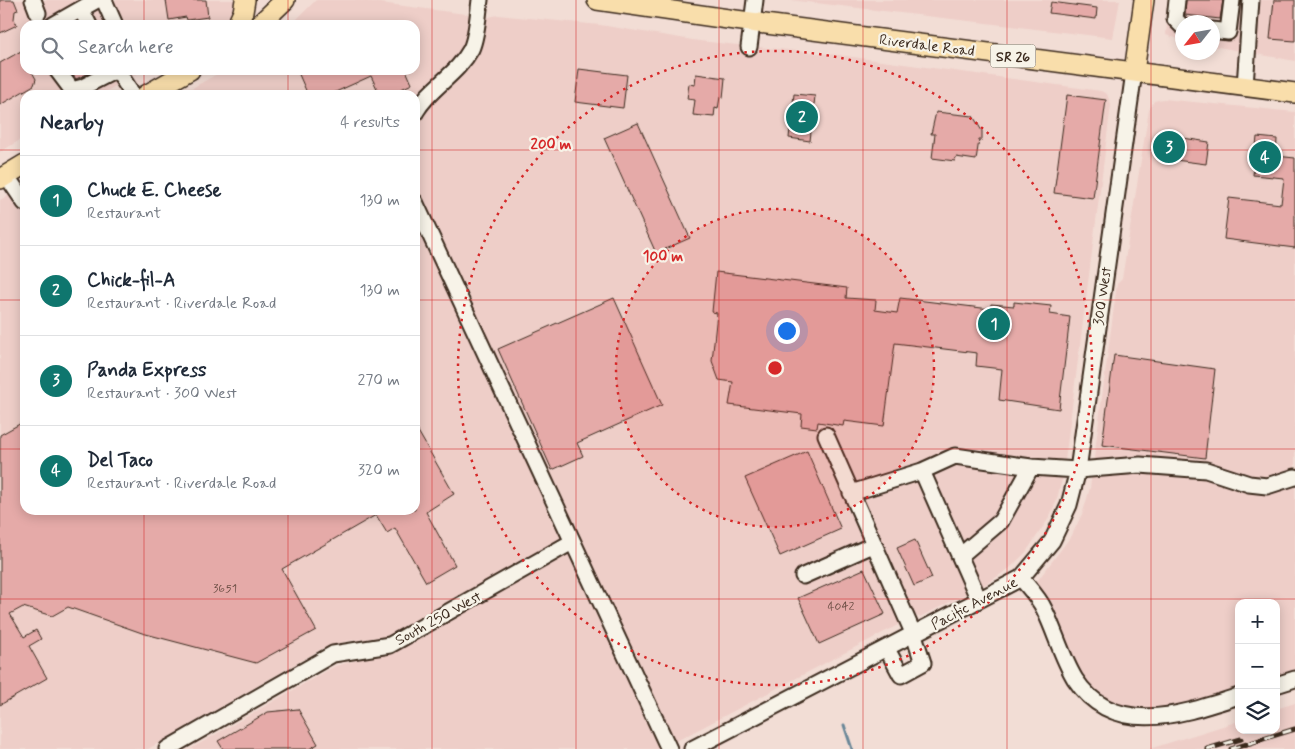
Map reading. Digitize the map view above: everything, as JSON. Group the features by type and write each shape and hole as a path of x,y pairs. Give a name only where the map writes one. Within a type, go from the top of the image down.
{"main road":[{"path":"239,20 245,0"},
{"path":"264,20 286,0"},
{"name":"SR 26","path":"597,0 744,21"},
{"name":"300 West","path":"1134,72 1144,0"},
{"name":"Riverdale Road","path":"744,21 1134,72"},
{"name":"SR 26","path":"1134,72 1295,93"},
{"path":"155,90 181,75"},
{"path":"3,177 20,167"}],"street":[{"path":"62,20 97,0"},
{"path":"104,0 112,20"},
{"path":"420,106 430,92 459,66 471,48 480,0"},
{"path":"749,47 744,21 755,0"},
{"path":"1175,15 1177,0"},
{"path":"1220,31 1228,32 1232,0"},
{"path":"1245,86 1251,0"},
{"path":"81,9 86,20"},
{"name":"300 West","path":"1021,578 1052,541 1070,505 1078,470 1134,72"},
{"path":"61,75 72,90 106,75"},
{"path":"120,75 131,90"},
{"path":"3,177 20,197"},
{"path":"420,213 669,749"},
{"path":"826,435 914,635 923,663 901,675 887,649"},
{"path":"851,493 922,471 955,456 1031,467 1078,470 1140,465 1206,470 1250,484 1267,486 1295,477"},
{"path":"960,556 1001,521 1031,467"},
{"path":"922,471 980,600"},
{"name":"South 250 West","path":"167,749 333,654 390,645 572,542"},
{"path":"803,576 873,545"},
{"name":"Pacific Avenue","path":"692,749 1021,578 1043,606 1075,679 1101,707 1144,719 1197,710 1235,697"},
{"path":"1280,684 1295,679"}],"shaded area":[{"path":"0,0 239,0 230,20 20,20 20,75 134,75 109,90 20,90 20,140 0,152"},
{"path":"316,0 357,0 489,17 498,15 600,25 699,41 838,55 1101,91 1107,94 1111,105 1063,476 1056,502 1049,518 1026,552 1010,568 986,584 920,617 915,616 661,749 190,749 335,666 391,651 568,551 562,538 391,636 347,641 323,648 148,749 0,749 0,200 20,188 20,515 420,515 420,90 189,90 215,75 420,75 420,20 296,20"},
{"path":"790,0 1120,0 1113,38"},
{"path":"1169,0 1295,0 1295,61 1220,47 1220,15 1175,15 1175,38 1166,35"},
{"path":"1163,99 1295,112 1295,673 1280,678 1280,599 1235,599 1235,691 1162,715 1132,716 1086,687 1035,584 1072,535 1083,512 1090,488 1117,284 1122,279 1149,110 1154,101"},
{"path":"1295,703 1295,749 1149,749 1235,722 1235,734 1280,734 1280,708"}],"building":[{"path":"0,0 14,0 18,10 15,11 14,19 17,25 0,33"},
{"path":"166,0 206,0 208,17 187,20 186,17 169,20"},
{"path":"1186,0 1223,0 1220,19 1220,15 1185,15"},
{"path":"1274,0 1295,0 1295,41 1270,39"},
{"path":"1051,2 1097,8 1096,19 1049,13"},
{"path":"20,52 20,75 34,75 36,79 34,85 26,90 20,90 20,93 0,105 0,63"},
{"path":"579,69 627,75 623,108 575,102"},
{"path":"696,74 725,78 723,98 720,97 718,109 715,108 714,117 693,115 695,100 687,99 689,84 695,85"},
{"path":"73,75 85,75 76,79"},
{"path":"299,75 408,75 412,84 399,90 378,90 371,76 340,90 306,90"},
{"path":"794,94 815,96 810,141 789,138"},
{"path":"1067,95 1106,100 1093,198 1054,193"},
{"path":"936,112 973,116 982,131 982,140 979,140 976,160 956,157 955,161 932,158 935,134 931,134"},
{"path":"638,123 690,238 656,253 604,138"},
{"path":"1163,135 1209,142 1206,164 1160,158"},
{"path":"1257,137 1277,139 1276,156 1295,158 1295,248 1224,239 1229,198 1281,204 1284,178 1253,175"},
{"path":"716,272 847,288 846,298 876,300 875,310 897,313 900,298 990,309 991,304 1014,306 1014,302 1051,306 1050,314 1070,317 1059,409 999,400 1002,369 976,366 977,353 895,343 884,426 844,421 843,426 818,422 817,428 801,426 802,414 729,405 733,382 719,380 712,361 717,313 712,312"},
{"path":"614,298 662,405 577,443 583,456 552,470 498,349"},
{"path":"1114,355 1215,369 1205,458 1102,445"},
{"path":"20,424 20,515 376,515 282,569 316,630 256,663 142,633 68,607 52,616 23,607 10,614 24,637 36,630 41,639 29,646 47,678 0,705 0,435"},
{"path":"420,435 454,494 426,512 455,565 426,582 395,528 387,533 376,515 420,515"},
{"path":"807,451 841,529 780,556 745,478"},
{"path":"915,540 932,578 914,586 897,548"},
{"path":"864,569 885,614 819,644 798,598"},
{"path":"298,709 318,744 309,749 223,749 218,741 268,712"}],"waterway":[{"path":"844,725 852,749"}],"railway":[{"path":"1231,749 1295,729"},
{"path":"1207,749 1241,739"}],"place":[{"name":"Chick-fil-A","path":"802,117"},
{"name":"Panda Express","path":"1169,147"},
{"name":"Del Taco","path":"1265,157"},
{"name":"Chuck E. Cheese","path":"994,324"}]}
